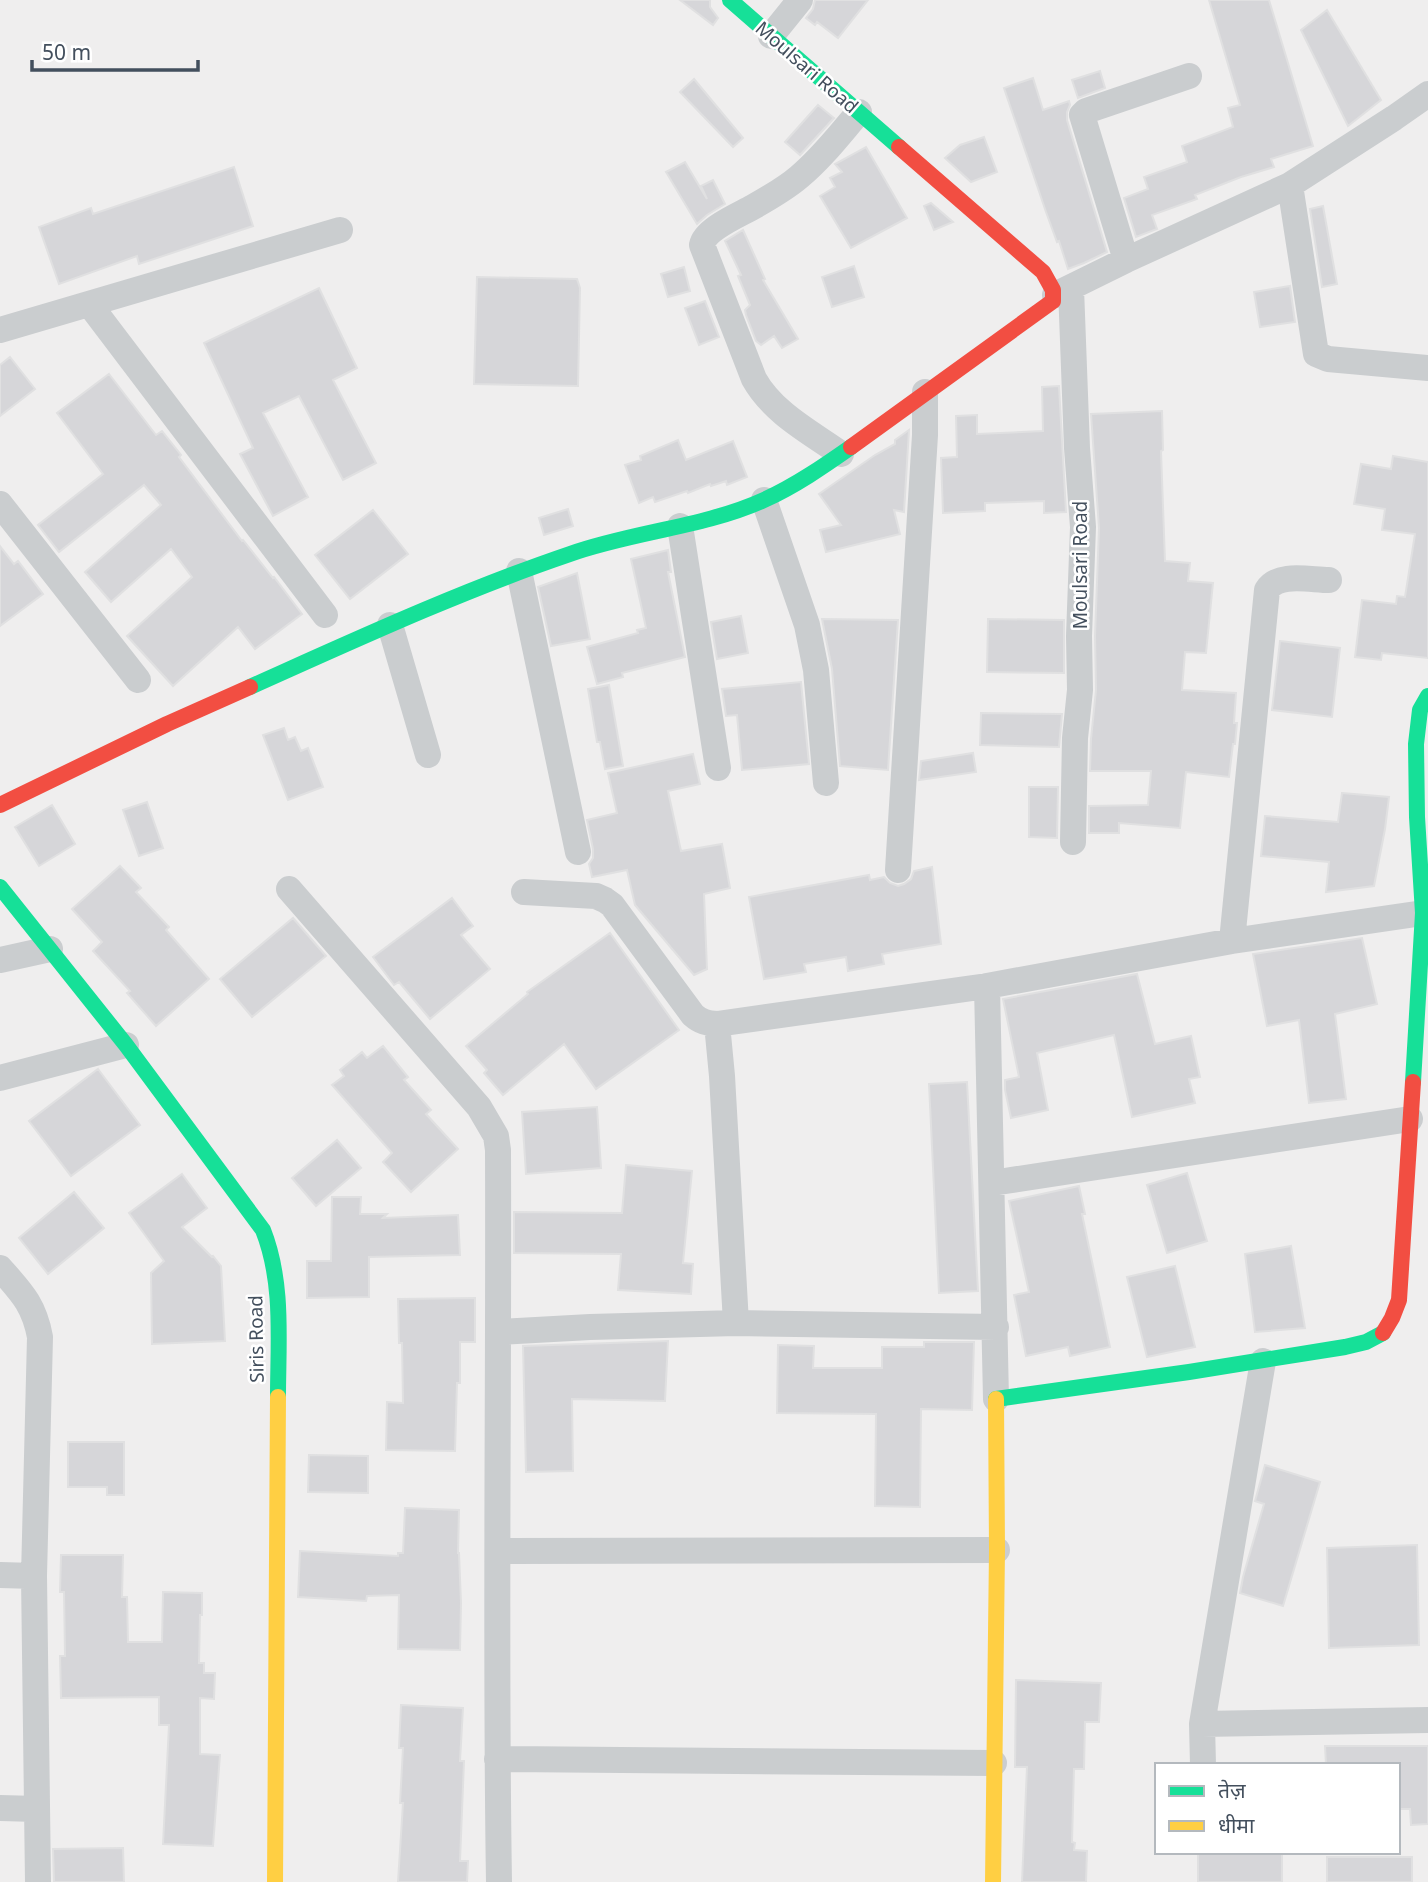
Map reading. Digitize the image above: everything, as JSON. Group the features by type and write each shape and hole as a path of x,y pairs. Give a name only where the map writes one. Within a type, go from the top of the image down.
{"street":[{"name":"Moulsari Road","path":"730,0 1056,285 1077,448 1083,527 1080,690 1075,738 1073,842"},
{"path":"771,36 800,0"},
{"path":"1126,260 1082,115 1086,111 1189,76"},
{"path":"0,805 167,724 519,570 574,552 720,515 764,500 841,454 1048,305 1052,301 1056,285 1126,260 1290,185 1428,94"},
{"path":"841,454 763,396 702,245 705,236 713,230 782,190 799,177 817,161 859,112"},
{"path":"1290,185 1314,349 1317,354 1328,359 1428,368"},
{"path":"0,330 340,230"},
{"path":"90,304 325,615"},
{"path":"898,870 925,435 925,392"},
{"path":"764,500 807,625 816,670 826,783"},
{"path":"0,505 138,680"},
{"path":"680,526 718,768"},
{"path":"519,570 578,852"},
{"path":"1232,941 1267,590 1283,579 1329,580"},
{"path":"390,625 428,755"},
{"path":"996,1399 1262,1361 1369,1341 1382,1334 1394,1317 1399,1300 1410,1119 1420,1079 1423,913 1416,744 1420,710 1428,696"},
{"name":"Siris Road","path":"0,887 126,1045 263,1230 274,1262 278,1309 275,1882"},
{"path":"289,889 479,1107 496,1136 499,1332 499,1882"},
{"path":"524,892 596,896 605,900 694,1015 707,1024 987,986 1232,941 1423,913"},
{"path":"0,960 50,949"},
{"path":"987,986 996,1327 997,1550 993,1882"},
{"path":"717,1024 736,1323"},
{"path":"0,1078 126,1045"},
{"path":"992,1183 1410,1119"},
{"path":"0,1268 28,1300 37,1319 40,1337 34,1576 38,1882"},
{"path":"499,1332 736,1323 996,1327"},
{"path":"1203,1763 1202,1724 1262,1361"},
{"path":"498,1551 997,1550"},
{"path":"0,1575 34,1576"},
{"path":"1202,1724 1428,1720"},
{"path":"497,1759 994,1763"},
{"path":"0,1808 37,1809"}],"building":[{"path":"680,0 710,0 710,7 718,18 713,25"},
{"path":"815,0 868,0 838,38 817,22 815,25 806,18 813,9"},
{"path":"1209,0 1269,0 1313,146 1271,159 1274,167 1195,195 1197,199 1152,215 1157,229 1136,237 1124,198 1148,189 1144,177 1187,162 1182,146 1233,127 1228,108 1240,105"},
{"path":"1327,10 1381,100 1348,126 1301,30"},
{"path":"1100,71 1105,88 1078,98 1072,80"},
{"path":"1033,78 1043,110 1069,101 1067,120 1107,252 1068,269 1004,88"},
{"path":"694,79 743,138 733,147 680,92"},
{"path":"818,105 834,118 800,155 785,142"},
{"path":"984,137 997,172 971,182 945,158 960,145"},
{"path":"866,147 907,218 851,248 820,196 835,187 830,178 842,172 835,164"},
{"path":"685,162 707,199 701,186 713,180 725,204 697,224 666,172"},
{"path":"234,167 253,226 139,264 137,256 59,284 39,227 91,208 93,214"},
{"path":"931,203 953,222 934,230 924,206"},
{"path":"1323,206 1337,284 1322,287 1310,209"},
{"path":"743,230 765,279 763,280 798,339 782,348 774,336 761,345 756,341 746,315 745,310 750,305 738,276 741,275 725,241"},
{"path":"854,266 864,297 832,307 822,277"},
{"path":"684,267 690,291 668,297 661,274"},
{"path":"477,277 577,279 580,288 578,386 474,384"},
{"path":"1290,286 1295,322 1260,327 1254,292"},
{"path":"319,288 357,368 333,380 376,463 343,480 299,396 263,413 308,497 273,516 240,454 253,448 204,343"},
{"path":"705,301 719,337 699,345 685,308"},
{"path":"10,357 35,389 0,416 0,365"},
{"path":"109,374 156,435 162,431 242,541 302,614 255,649 238,627 173,686 127,636 192,577 171,549 111,602 85,572 161,505 144,485 59,552 38,525 103,474 57,413"},
{"path":"1059,386 1066,512 1044,513 1044,501 985,503 985,511 943,513 941,458 957,457 956,416 977,415 977,434 1043,431 1042,387"},
{"path":"1162,411 1165,561 1190,563 1188,581 1213,583 1206,653 1185,652 1182,690 1236,693 1235,744 1229,777 1186,772 1180,828 1119,823 1119,833 1089,833 1089,806 1148,805 1151,771 1090,771 1096,690 1099,528 1091,414"},
{"path":"909,430 904,512 894,510 900,534 826,552 820,530 841,525 819,494 895,444 895,440"},
{"path":"678,440 686,460 733,441 747,477 727,485 726,481 711,486 710,484 655,502 653,497 639,503 625,465 641,460 640,456"},
{"path":"1393,456 1428,462 1428,658 1382,653 1381,660 1355,657 1362,600 1396,604 1397,596 1405,597 1415,534 1382,530 1385,509 1354,504 1361,464 1391,469"},
{"path":"568,509 573,526 544,535 539,518"},
{"path":"373,510 408,554 350,599 315,555"},
{"path":"0,546 14,564 18,561 43,594 0,626"},
{"path":"668,550 671,572 668,572 685,657 622,673 623,677 597,684 587,647 638,633 637,630 646,628 631,559"},
{"path":"577,573 590,639 551,646 538,587"},
{"path":"741,616 748,653 717,659 711,622"},
{"path":"822,619 898,620 888,770 840,766 832,669"},
{"path":"988,619 1064,620 1064,673 987,672"},
{"path":"1280,641 1340,648 1332,717 1272,710"},
{"path":"801,682 809,764 742,770 737,715 726,716 722,689"},
{"path":"609,685 623,766 605,769 600,742 597,742 588,689"},
{"path":"981,713 1062,714 1059,747 980,745"},
{"path":"284,728 288,740 295,737 301,751 308,748 323,787 288,800 263,735"},
{"path":"973,753 976,772 919,780 921,761"},
{"path":"693,754 700,784 668,791 681,851 722,844 730,888 704,894 707,969 694,975 635,905 627,870 592,877 589,864 593,858 593,849 587,820 617,813 608,773"},
{"path":"1029,787 1058,787 1057,838 1029,837"},
{"path":"1342,793 1389,797 1374,886 1326,892 1329,862 1261,856 1265,816 1338,822"},
{"path":"147,802 163,848 139,856 123,810"},
{"path":"52,805 75,844 39,866 15,827"},
{"path":"120,866 141,888 136,892 169,927 166,930 209,979 156,1026 127,993 130,991 93,951 102,942 72,909"},
{"path":"932,867 941,944 882,954 884,964 848,971 846,957 804,964 806,972 764,979 749,897 869,875 870,880 884,877 898,886 911,879 914,871"},
{"path":"452,898 473,926 461,935 490,969 430,1019 399,982 394,985 373,957"},
{"path":"293,918 326,956 252,1017 220,979"},
{"path":"610,933 679,1030 596,1089 564,1044 503,1095 484,1073 487,1070 466,1046 528,994 527,992"},
{"path":"1362,938 1377,1004 1335,1014 1346,1099 1309,1103 1299,1020 1267,1026 1253,954"},
{"path":"1137,974 1155,1044 1191,1036 1200,1077 1189,1079 1195,1103 1132,1117 1114,1035 1037,1053 1048,1110 1011,1118 1005,1080 1019,1077 1003,999"},
{"path":"383,1046 408,1077 404,1080 431,1110 426,1114 458,1149 411,1192 383,1162 392,1153 332,1085 344,1076 340,1070 362,1052 367,1058"},
{"path":"98,1069 140,1125 71,1176 29,1121"},
{"path":"967,1082 978,1291 939,1293 929,1084"},
{"path":"597,1107 601,1168 526,1174 522,1112"},
{"path":"337,1140 361,1168 316,1206 292,1178"},
{"path":"626,1165 692,1171 683,1263 693,1264 691,1294 618,1290 621,1254 514,1253 514,1212 622,1213"},
{"path":"1187,1173 1207,1241 1167,1253 1147,1185"},
{"path":"182,1174 207,1208 182,1227 221,1266 225,1341 152,1344 151,1273 164,1261 129,1213"},
{"path":"1079,1186 1085,1214 1082,1214 1110,1347 1070,1356 1068,1347 1026,1356 1014,1295 1029,1292 1009,1201"},
{"path":"74,1192 104,1228 48,1274 19,1238"},
{"path":"332,1197 361,1197 360,1214 387,1214 383,1218 458,1215 460,1255 369,1257 369,1297 307,1298 307,1261 331,1261"},
{"path":"1291,1246 1305,1328 1255,1332 1245,1254"},
{"path":"1175,1266 1195,1347 1147,1357 1127,1277"},
{"path":"475,1298 475,1342 460,1342 455,1451 386,1450 387,1402 403,1403 398,1299"},
{"path":"668,1341 665,1401 572,1399 573,1471 526,1472 523,1346"},
{"path":"924,1342 974,1342 972,1410 921,1409 920,1507 875,1506 876,1414 777,1413 778,1345 814,1346 813,1368 882,1368 882,1347 924,1347"},
{"path":"68,1442 124,1442 124,1495 107,1495 107,1487 68,1487"},
{"path":"309,1455 368,1456 368,1493 308,1492"},
{"path":"1265,1465 1320,1482 1283,1606 1240,1593 1264,1504 1255,1501"},
{"path":"405,1508 459,1510 460,1650 398,1649 399,1595 367,1596 366,1601 298,1597 300,1551 398,1556 398,1553 403,1553"},
{"path":"1417,1545 1419,1645 1329,1648 1327,1548"},
{"path":"61,1555 123,1555 122,1597 127,1597 128,1642 162,1642 163,1592 202,1593 199,1663 204,1663 204,1673 215,1673 214,1699 200,1698 200,1754 220,1755 213,1846 163,1844 169,1725 159,1725 159,1697 61,1698 60,1656 65,1656 64,1592 60,1592"},
{"path":"1016,1680 1101,1683 1099,1722 1085,1722 1084,1769 1074,1769 1072,1842 1075,1843 1074,1850 1087,1851 1086,1882 1022,1882 1027,1767 1015,1767"},
{"path":"401,1705 463,1708 460,1861 468,1861 467,1882 398,1882 403,1803 400,1803 403,1748 399,1748"},
{"path":"1325,1746 1428,1746 1428,1824 1411,1825 1410,1809 1400,1809 1400,1763 1326,1763"},
{"path":"123,1848 124,1882 54,1882 53,1849"},
{"path":"1198,1854 1282,1854 1282,1882 1198,1882"},
{"path":"1327,1857 1412,1857 1412,1882 1327,1882"}],"traffic: fast":[{"path":"730,0 899,147"},
{"path":"250,687 408,617 529,568 593,546 717,517 764,500 851,447"},
{"path":"1413,1082 1423,913 1416,744 1420,710 1428,696"},
{"path":"0,887 126,1045 263,1230 270,1250 277,1292 278,1397"},
{"path":"996,1399 1345,1347 1366,1342 1383,1333"}],"traffic: slow":[{"path":"275,1882 278,1397"},
{"path":"993,1882 996,1399"}],"traffic: jam":[{"path":"851,447 1053,301 1053,290 1043,272 899,147"},
{"path":"0,805 250,687"},
{"path":"1383,1333 1399,1300 1413,1082"}]}
